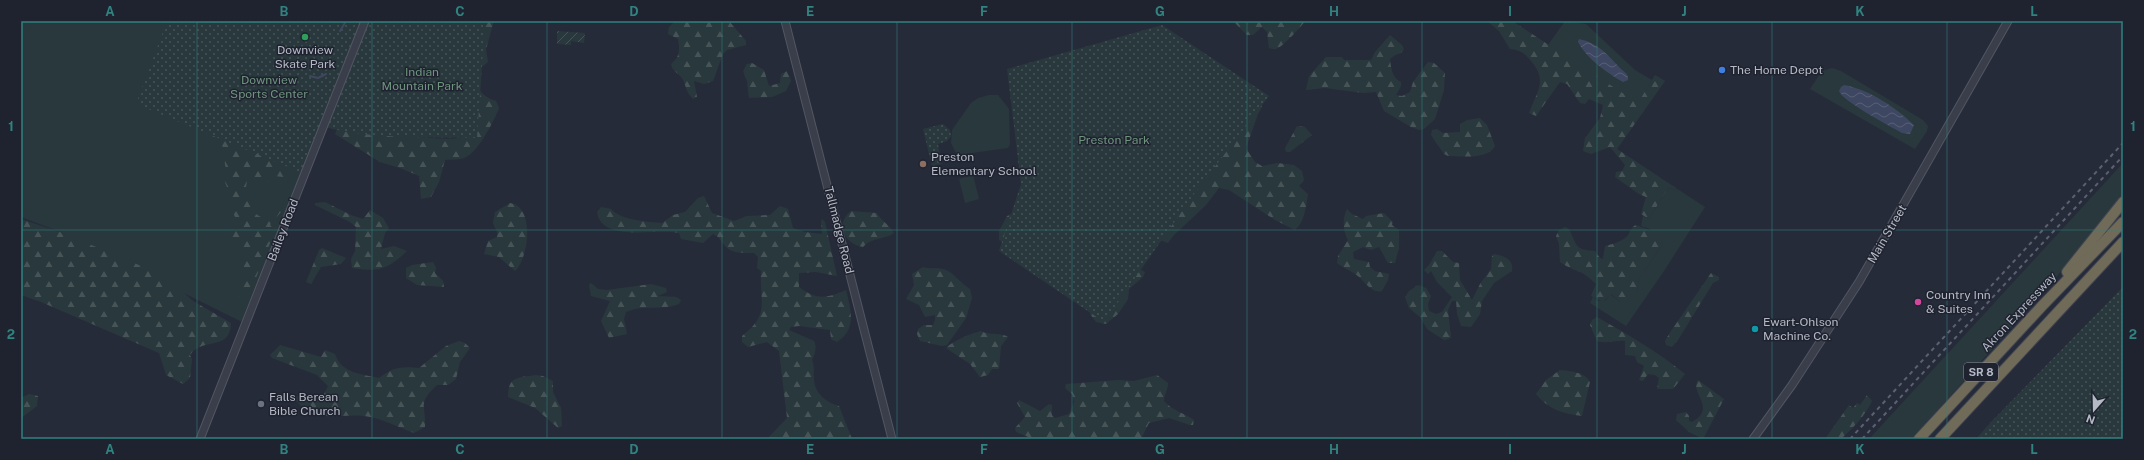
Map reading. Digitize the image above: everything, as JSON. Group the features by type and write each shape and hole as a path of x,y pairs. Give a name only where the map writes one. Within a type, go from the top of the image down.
{"highway":[{"path":"2042,306 2095,235 2123,202"},
{"name":"Akron Expressway","path":"1920,439 2042,306 2123,222"},
{"name":"SR 8","path":"1940,439 2054,314 2123,242"},
{"path":"2054,314 2123,251"}],"street":[{"name":"Bailey Road","path":"200,439 365,21"},
{"name":"Tallmadge Road","path":"785,21 892,439"},
{"name":"Main Street","path":"1753,439 1804,368 1859,282 2008,21"}],"green space":[{"name":"Downview Sports Center","path":"21,21 298,21 296,169 305,174 246,324 63,233 21,217"},
{"path":"167,21 485,21 477,138 362,134 324,127 305,174 136,104"},
{"name":"Indian Mountain Park","path":"373,21 494,21 486,49 488,62 478,70 478,81 482,93 490,99 496,101 499,108 489,128 475,150 464,158 445,160 439,182 431,197 421,199 419,176 380,162 335,134 341,121 401,134 446,139 461,138"},
{"path":"675,21 729,21 746,41 746,45 727,50 723,54 713,81 704,84 694,81 697,97 693,99 688,93 680,75 674,70 671,64 678,56 679,50 678,39 668,34 669,27"},
{"path":"1233,21 1305,21 1288,40 1275,49 1269,48 1267,32 1262,27 1253,35 1247,35"},
{"path":"1487,21 1512,21 1638,103 1655,75 1665,81 1617,149 1679,190 1668,188 1649,219 1641,214 1646,197 1639,194 1615,177 1616,172 1622,171 1625,165 1610,147 1591,154 1583,151 1585,138 1600,118 1603,105 1589,99 1585,104 1580,103 1567,84 1560,82 1536,116 1529,113 1538,92 1540,80 1539,74 1529,58 1517,50 1510,49 1499,31"},
{"path":"1565,21 1586,24 1635,70 1652,80 1638,104 1548,45"},
{"name":"Preston Park","path":"1162,25 1269,96 1194,194 1104,322 999,251 1021,184 1007,69"},
{"path":"557,31 585,33 584,43 571,41 571,45 557,44"},
{"path":"1390,35 1402,45 1404,49 1401,53 1390,59 1394,75 1401,82 1401,86 1396,95 1402,96 1410,92 1413,82 1428,62 1434,63 1445,73 1444,90 1435,119 1424,129 1419,130 1411,127 1384,111 1376,92 1363,93 1325,88 1306,90 1309,76 1326,57 1342,57 1344,60 1371,60 1375,52"},
{"path":"752,63 764,70 769,86 780,83 781,74 787,71 791,81 786,91 772,97 749,98 747,81 743,71 747,64"},
{"path":"1832,68 1841,71 1923,120 1928,126 1927,131 1915,149 1810,89 1822,71"},
{"path":"989,95 998,95 1009,109 1010,144 1008,148 957,155 951,143 952,130 971,103 978,98"},
{"path":"1257,95 1262,107 1246,148 1255,162 1262,166 1277,163 1294,165 1302,171 1304,180 1299,186 1308,194 1303,218 1295,230 1275,220 1229,190 1219,188 1206,205 1173,236 1168,243 1153,238 1004,243 999,240 999,231 1007,216"},
{"path":"1480,118 1487,125 1495,146 1491,150 1481,155 1467,157 1448,156 1444,154 1431,135 1432,130 1437,129 1443,133 1460,132 1460,124 1467,120"},
{"path":"212,124 296,169 293,175 283,177 274,176 267,183 262,183 255,178 247,181 245,194 256,214 267,221 274,217 277,210 280,209 281,212 270,225 275,231 247,300 240,300 239,294 245,273 243,264 248,250 244,247 233,244 231,235 237,220 234,216 225,182 228,177 223,147 213,138"},
{"path":"943,124 950,130 951,136 947,141 938,144 942,164 932,166 923,129"},
{"path":"1297,126 1305,127 1312,135 1290,152 1286,152 1285,148"},
{"path":"2123,163 2123,198 2066,266 1912,439 1869,439"},
{"path":"973,175 979,199 965,203 959,179"},
{"path":"1668,188 1679,190 1705,207 1664,271 1626,326 1590,303 1593,297 1598,301 1606,300 1610,294 1620,302 1637,292 1639,278 1663,244 1650,229 1641,226 1643,216 1649,219"},
{"path":"704,196 712,213 734,221 747,216 770,215 780,206 788,209 793,228 805,232 822,234 822,219 825,222 837,276 816,272 799,273 799,287 812,294 822,297 846,290 851,312 848,331 837,342 831,339 830,330 799,326 791,327 789,330 814,341 815,351 812,360 816,389 826,400 839,406 852,439 767,439 787,418 779,351 767,342 748,347 742,342 742,336 757,321 762,307 761,271 757,268 758,257 754,253 739,253 732,251 713,234 703,243 681,239 679,233 672,232 617,231 607,227 600,221 597,212 601,207 611,209 615,213 627,218 662,223 673,215 685,212 698,198"},
{"path":"325,202 351,215 363,219 370,210 383,218 389,228 385,233 381,249 394,246 407,251 394,262 382,268 369,270 352,268 351,259 355,251 356,227 350,222 315,205 315,203"},
{"path":"510,203 518,206 523,213 527,233 524,255 515,271 499,257 484,254 488,241 497,237 497,232 493,223 495,212"},
{"path":"1347,209 1352,214 1363,219 1366,216 1384,213 1393,222 1392,225 1399,230 1399,248 1395,263 1388,263 1379,247 1371,250 1363,247 1353,252 1354,259 1369,262 1370,267 1375,271 1389,274 1388,280 1382,291 1373,290 1357,275 1337,263 1338,256 1348,240 1344,225 1344,217"},
{"path":"851,211 877,213 894,233 874,240 863,247 851,242 844,233 843,222"},
{"path":"21,219 63,233 165,276 193,301 231,323 230,332 226,338 221,341 202,346 190,355 192,359 190,378 183,384 166,375 159,353 41,302 21,295"},
{"path":"1636,225 1655,232 1663,244 1639,278 1637,292 1624,307 1619,306 1620,302 1611,294 1603,302 1591,296 1596,284 1582,273 1560,262 1559,244 1556,236 1559,230 1565,227 1569,229 1575,243 1580,248 1595,251 1600,258 1603,259 1605,246 1624,239"},
{"path":"322,248 346,258 341,264 321,267 311,284 306,282 319,250"},
{"path":"1437,251 1442,251 1453,262 1459,263 1460,280 1472,300 1480,284 1491,269 1492,256 1494,254 1508,259 1512,267 1512,271 1494,283 1482,301 1480,314 1471,327 1461,326 1457,314 1456,301 1452,301 1448,310 1451,338 1444,340 1427,329 1420,317 1409,308 1405,297 1409,291 1418,285 1426,288 1431,296 1428,304 1429,311 1436,314 1442,312 1452,297 1437,282 1431,271 1428,274 1424,270 1429,265"},
{"path":"433,262 436,268 435,273 443,281 444,287 417,285 406,278 406,268 412,265"},
{"path":"923,267 948,271 970,289 972,298 966,318 947,345 942,346 920,341 917,334 918,329 924,325 933,325 935,315 925,317 919,305 906,299 914,285 912,274"},
{"path":"1137,268 1145,272 1143,277 1129,289 1128,299 1118,314 1106,324 1096,322 1090,314 1093,302"},
{"path":"1711,273 1719,277 1719,280 1713,283 1678,340 1672,347 1666,345 1665,341 1669,334"},
{"path":"591,283 598,289 607,290 651,284 666,288 667,292 658,296 676,297 681,300 679,304 672,306 639,308 626,312 624,319 627,334 609,338 601,321 610,301 591,296 589,285"},
{"path":"2123,287 2123,439 1976,439 1991,422"},
{"path":"1597,317 1654,351 1685,374 1673,389 1657,389 1659,378 1655,375 1648,374 1643,381 1639,380 1644,366 1637,362 1635,356 1625,355 1625,341 1597,341 1590,325 1592,320"},
{"path":"981,331 1008,337 1001,346 999,369 992,369 988,375 980,377 970,364 946,348 958,340"},
{"path":"459,341 465,343 470,348 460,362 456,379 448,385 437,385 427,396 424,404 425,427 414,433 376,418 358,416 328,416 311,412 302,407 293,397 324,394 328,386 317,375 272,358 270,355 280,345 321,357 325,350 335,354 342,365 352,372 379,378 393,369 408,367 419,368 446,346"},
{"path":"1560,370 1581,374 1590,382 1582,416 1556,410 1536,394 1546,380"},
{"path":"536,375 543,376 553,381 553,392 561,408 562,426 558,428 535,408 508,397 512,381 520,377"},
{"path":"1157,375 1168,383 1164,401 1170,407 1194,420 1193,425 1169,418 1149,423 1141,439 1033,439 1016,432 1015,428 1025,417 1017,403 1019,400 1040,411 1049,404 1052,405 1052,415 1055,418 1069,414 1074,402 1072,394 1065,388 1066,384 1118,380 1134,381"},
{"path":"1698,380 1724,399 1703,439 1689,432 1676,420 1677,414 1686,412 1689,416 1689,421 1692,422 1699,417 1703,411 1703,406 1696,385"},
{"path":"29,394 38,396 37,406 21,418 21,398"},
{"path":"1867,395 1872,401 1866,412 1854,426 1841,439 1825,439 1849,405 1853,408 1857,403 1860,405"}],"water":[{"path":"1579,39 1592,43 1602,50 1626,73 1628,80 1623,82 1592,60 1578,42"},
{"path":"1844,85 1854,87 1873,95 1899,112 1914,125 1910,134 1902,133 1848,101 1839,91"}],"waterway":[{"path":"340,31 346,21"},
{"path":"310,76 318,78 326,74"}],"railway":[{"path":"1850,439 2123,143"},
{"path":"1862,439 2123,156"}],"place":[{"name":"Downview Skate Park","path":"305,37"},
{"name":"The Home Depot","path":"1722,70"},
{"name":"Preston Elementary School","path":"923,164"},
{"name":"Country Inn & Suites","path":"1918,302"},
{"name":"Ewart-Ohlson Machine Co.","path":"1755,329"},
{"name":"Falls Berean Bible Church","path":"261,404"}]}
